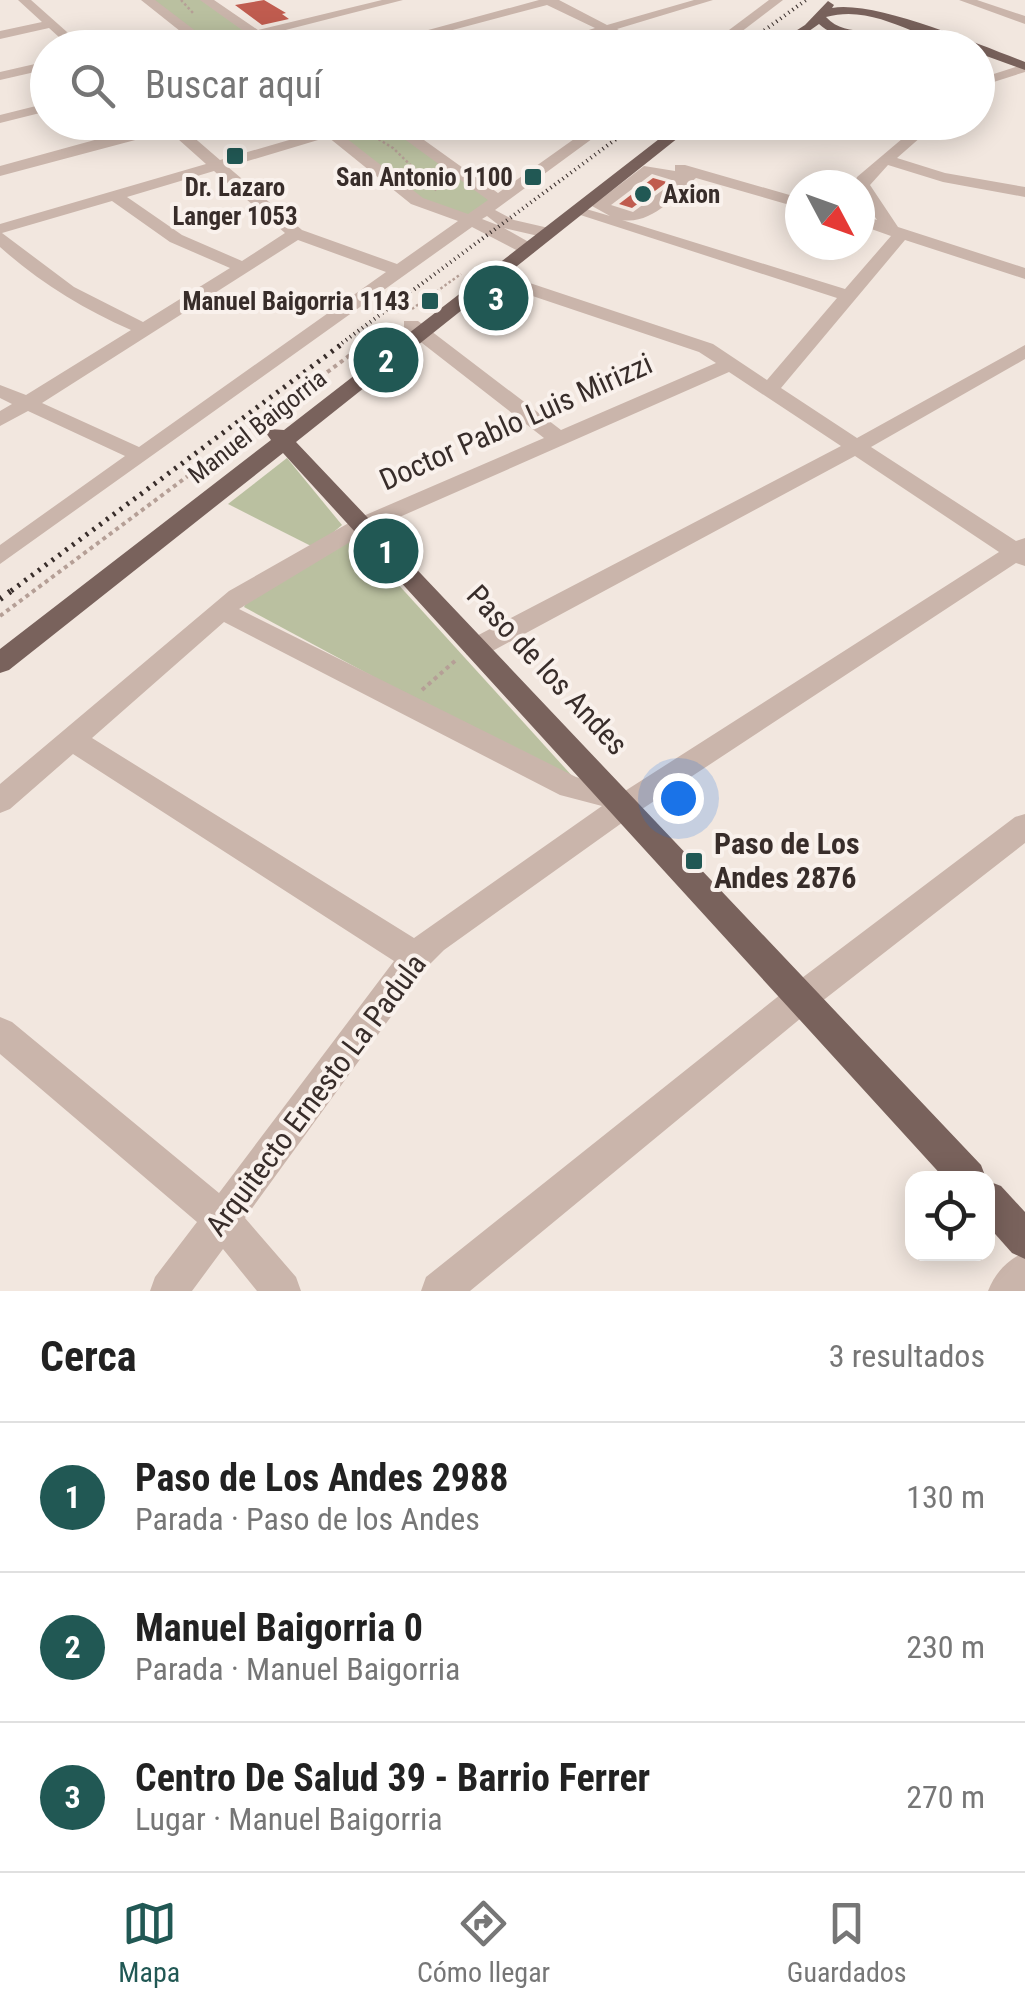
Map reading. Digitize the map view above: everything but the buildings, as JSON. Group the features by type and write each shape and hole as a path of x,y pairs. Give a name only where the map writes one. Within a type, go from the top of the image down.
{"main road":[{"path":"822,16 830,0"},
{"path":"850,0 924,30"},
{"path":"801,30 822,16 845,8 883,15 892,28 885,30"},
{"path":"822,16 835,30"},
{"path":"995,55 1025,66"},
{"name":"Manuel Baigorria","path":"0,662 416,328 541,231 615,182 658,140"},
{"name":"Manuel Baigorria","path":"541,231 576,211 668,140"},
{"name":"Manuel Baigorria","path":"0,646 280,437"},
{"name":"Paso de los Andes","path":"280,437 470,651 618,802 962,1171"},
{"path":"995,1208 1025,1240"}],"street":[{"path":"24,0 59,30"},
{"path":"146,0 187,30"},
{"path":"210,2 235,0"},
{"path":"273,30 397,0"},
{"path":"436,30 549,0 607,29"},
{"path":"603,30 707,0"},
{"path":"736,30 777,0"},
{"path":"965,0 1025,20"},
{"path":"210,2 250,30"},
{"path":"1007,14 1025,8"},
{"path":"0,35 52,24"},
{"path":"995,77 1025,66"},
{"path":"0,76 30,69"},
{"path":"0,119 30,112"},
{"path":"0,171 111,140"},
{"path":"187,140 296,234 400,271"},
{"path":"0,229 218,167 290,140"},
{"path":"340,140 417,201 462,226 496,230 522,246"},
{"path":"415,140 497,201"},
{"path":"0,556 583,140"},
{"path":"897,231 862,185 911,140"},
{"path":"646,158 690,175 785,199"},
{"path":"887,160 942,177 1025,192"},
{"path":"649,170 690,175 635,218 602,207 615,182 649,170"},
{"path":"615,182 664,197"},
{"path":"116,196 152,228 194,250 244,267"},
{"path":"497,201 496,218 541,231"},
{"path":"576,211 849,296"},
{"path":"875,224 1025,274"},
{"path":"770,389 849,296 897,231"},
{"path":"0,420 296,234"},
{"path":"0,238 39,273 78,300 144,329"},
{"path":"486,274 697,343 1022,552"},
{"path":"416,328 560,440"},
{"path":"470,651 856,446 1025,351"},
{"name":"Doctor Pablo Luis Mirizzi","path":"0,801 219,610 362,526 731,364"},
{"path":"0,391 142,456"},
{"name":"Arquitecto Ernesto La Padula","path":"169,1291 416,957 433,940 618,802 1022,552"},
{"path":"219,610 570,787 618,802"},
{"path":"72,739 416,957"},
{"path":"440,1291 801,998 1025,826"},
{"path":"0,1034 224,1221 282,1291"},
{"path":"1007,1291 1025,1271"}],"path":[{"path":"181,0 194,15"},
{"path":"382,140 442,198"},
{"path":"0,616 247,428 452,280 468,269 486,274"},
{"path":"414,698 470,651"}],"green space":[{"path":"147,0 206,0 251,30 188,30"},
{"path":"339,140 412,140 497,201 470,221 417,201"},
{"path":"287,458 342,525 315,548 228,504"},
{"path":"356,538 574,778 413,698 244,607 248,599"}],"railway":[{"path":"765,30 806,0"},
{"path":"338,346 615,140"},
{"path":"11,591 342,344"},
{"path":"0,599 15,588"}],"place":[{"name":"Dr. Lazaro Langer 1053","path":"235,156"},
{"name":"San Antonio 1100","path":"533,177"},
{"name":"Axion","path":"643,194"},
{"name":"Centro De Salud 39 - Barrio Ferrer","path":"496,298"},
{"name":"Manuel Baigorria 1143","path":"430,301"},
{"name":"Manuel Baigorria 0","path":"386,360"},
{"name":"Paso de Los Andes 2988","path":"386,551"},
{"name":"Paso de Los Andes 2876","path":"694,861"}]}
